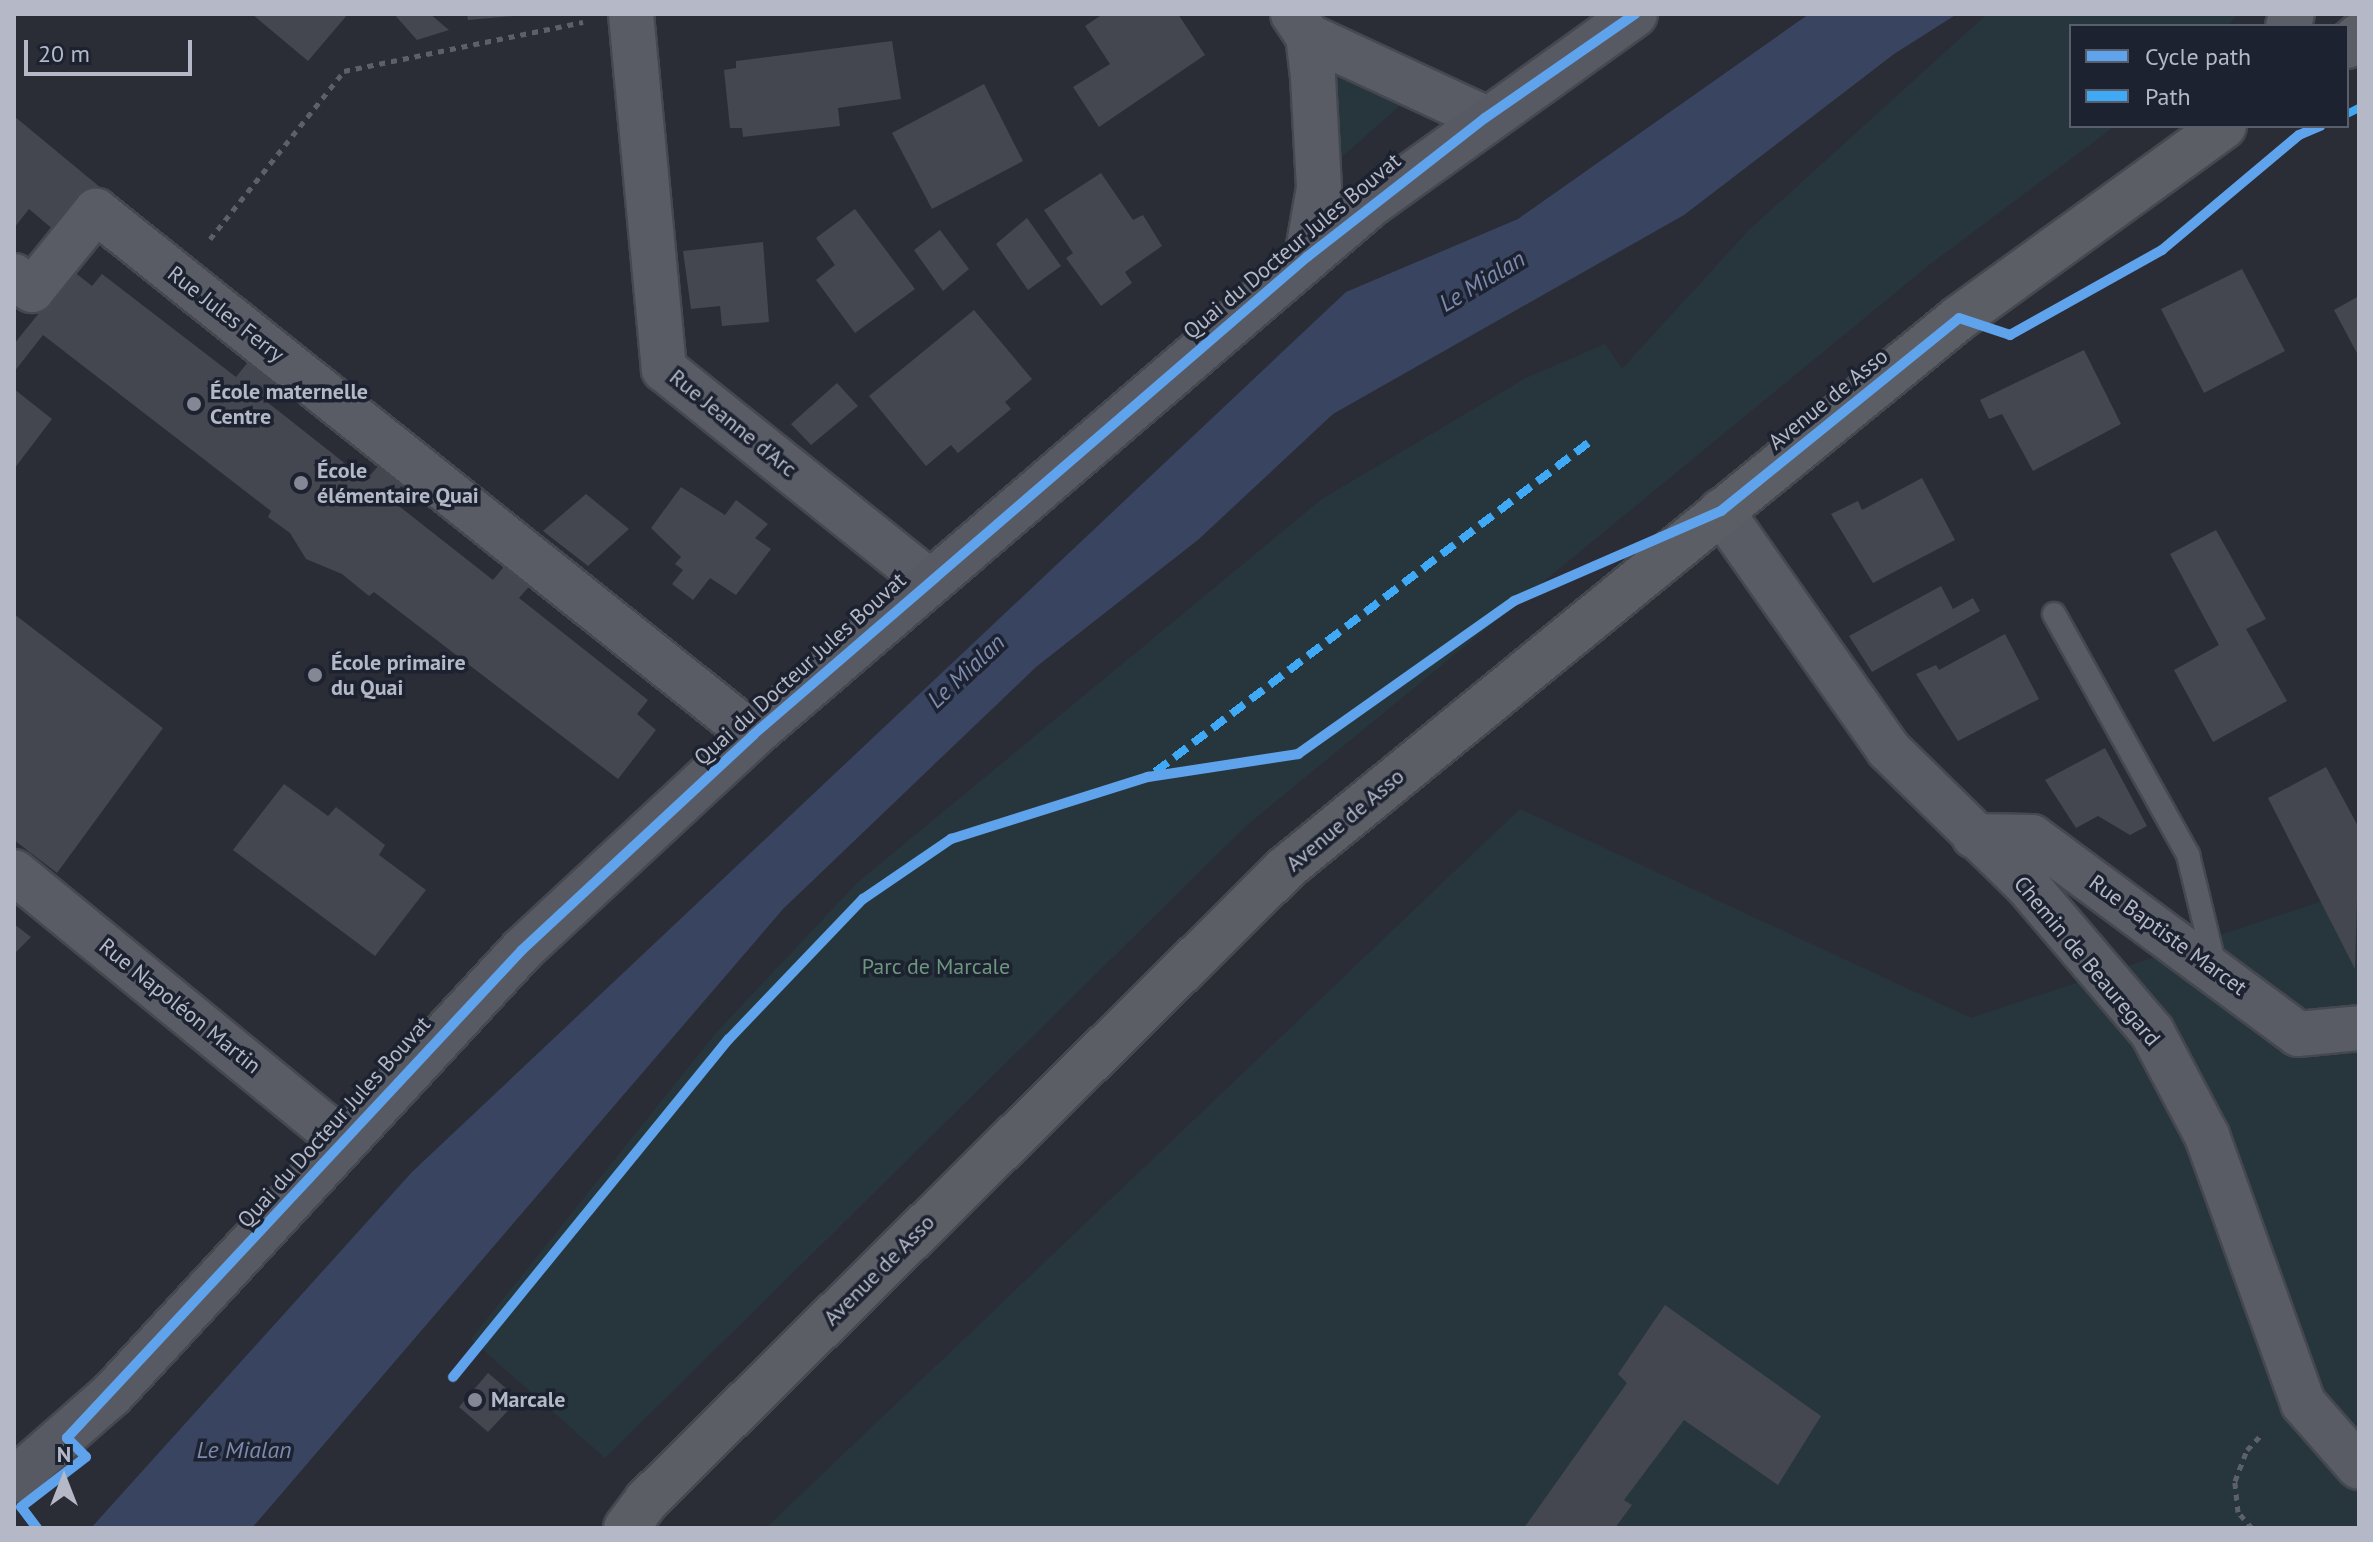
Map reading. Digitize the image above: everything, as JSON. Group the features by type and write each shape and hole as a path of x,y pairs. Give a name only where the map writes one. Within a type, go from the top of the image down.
{"main road":[{"name":"Avenue de Asso","path":"607,1528 636,1515 1286,868 1994,291 2221,128"}],"street":[{"name":"Rue Jeanne d'Arc","path":"631,14 664,369 929,581"},
{"name":"Quai du Docteur Jules Bouvat","path":"19,1468 112,1394 522,950 753,735 1307,257 1485,118 1635,14"},
{"path":"1300,25 1485,118"},
{"path":"1300,25 1319,188 1307,257"},
{"name":"Rue Jules Ferry","path":"14,276 32,290 96,211 753,735"},
{"name":"Chemin de Beauregard","path":"1721,511 1888,749 2027,885 2152,1032 2207,1136 2303,1403 2359,1467"},
{"name":"Rue Baptiste Marcet","path":"1974,836 2032,837 2215,967 2298,1034 2359,1028"},
{"name":"Rue Napoléon Martin","path":"14,872 344,1142"}],"lane":[{"path":"2054,614 2188,855 2215,967"}],"path":[{"path":"180,277 344,71 588,20"},
{"path":"2252,1528 2234,1495 2238,1467 2259,1436 2303,1403"}],"green space":[{"name":"Parc de Marcale","path":"1987,14 2238,14 2230,24 2069,24 2069,128 2112,128 1929,265 1247,825 605,1458 471,1339 715,1034 857,883 1322,499 1526,378 1605,344 1622,369 1749,230"},
{"path":"1327,68 1405,101 1327,170"},
{"path":"1520,809 1971,1018 2359,889 2359,1528 766,1528"}],"water":[{"name":"Le Mialan","path":"1809,14 1957,14 1894,54 1684,215 1333,414 1199,539 1036,667 783,909 252,1528 91,1528 412,1172 1346,292 1518,219"}],"building":[{"path":"252,14 348,14 308,61"},
{"path":"394,14 430,14 449,30 417,40"},
{"path":"467,14 514,14 514,16 468,20"},
{"path":"1103,14 1178,14 1205,55 1099,127 1073,87 1110,64 1085,26"},
{"path":"892,41 901,99 838,108 840,126 743,137 742,128 730,128 724,70 736,68 736,61"},
{"path":"984,84 1023,161 932,209 892,133"},
{"path":"14,116 101,188 61,236 29,209 14,228"},
{"path":"1101,173 1133,220 1143,215 1162,246 1125,272 1132,283 1101,306 1066,258 1073,253 1044,210"},
{"path":"855,209 915,289 855,333 816,280 835,265 816,238"},
{"path":"1027,218 1061,266 1028,290 996,244"},
{"path":"940,230 969,269 943,291 914,250"},
{"path":"763,242 769,322 722,326 720,306 691,309 683,251"},
{"path":"2242,269 2285,351 2204,393 2161,309"},
{"path":"73,271 92,286 102,274 236,377 248,362 275,382 262,398 366,480 380,464 404,483 390,499 493,580 507,563 533,582 519,598 648,700 637,714 656,730 618,779 374,592 369,596 342,574 306,559 290,533 268,517 271,511 43,335 14,372 14,344"},
{"path":"2359,296 2359,357 2334,310"},
{"path":"974,310 1032,379 1005,402 1011,409 958,453 951,445 926,466 869,396"},
{"path":"2084,350 2121,424 2033,471 2002,414 1989,419 1980,400"},
{"path":"837,383 858,406 811,445 791,424"},
{"path":"14,389 52,419 14,469"},
{"path":"1922,478 1955,540 1873,583 1831,514 1858,501 1862,510"},
{"path":"681,487 725,515 736,500 768,524 755,538 771,549 736,595 710,578 693,600 672,584 683,570 675,564 681,557 651,528"},
{"path":"586,494 629,529 588,566 543,531"},
{"path":"2216,530 2266,619 2246,629 2287,701 2213,742 2174,670 2219,645 2170,554"},
{"path":"1941,586 1953,609 1973,598 1980,611 1872,672 1849,636"},
{"path":"14,614 163,728 57,873 14,840"},
{"path":"2005,634 2039,699 1958,741 1916,674 1936,665 1939,670"},
{"path":"2105,748 2147,826 2130,835 2098,816 2076,828 2045,780"},
{"path":"2326,767 2359,828 2355,969 2268,798"},
{"path":"284,784 328,816 336,807 385,845 379,855 426,890 375,956 233,850"},
{"path":"14,924 31,937 14,954"},
{"path":"1665,1305 1821,1416 1778,1485 1684,1420 1624,1500 1632,1505 1615,1528 1524,1528 1627,1383 1618,1374"},
{"path":"488,1373 519,1399 488,1432 459,1407"}],"marked path":[{"path":"2349,113 2359,108"},
{"path":"1155,772 1592,440"}],"cycle path":[{"path":"37,1528 21,1507 86,1457 67,1438 522,950 753,735 1307,257 1485,118 1635,14"},
{"path":"453,1377 729,1039 863,899 951,839 1148,777 1298,754 1514,601 1721,511 1959,318 2010,335 2162,250 2299,135 2315,128"}],"place":[{"name":"École maternelle Centre","path":"194,404"},
{"name":"École élémentaire Quai","path":"301,483"},
{"name":"École primaire du Quai","path":"315,675"},
{"name":"Marcale","path":"475,1400"}]}
